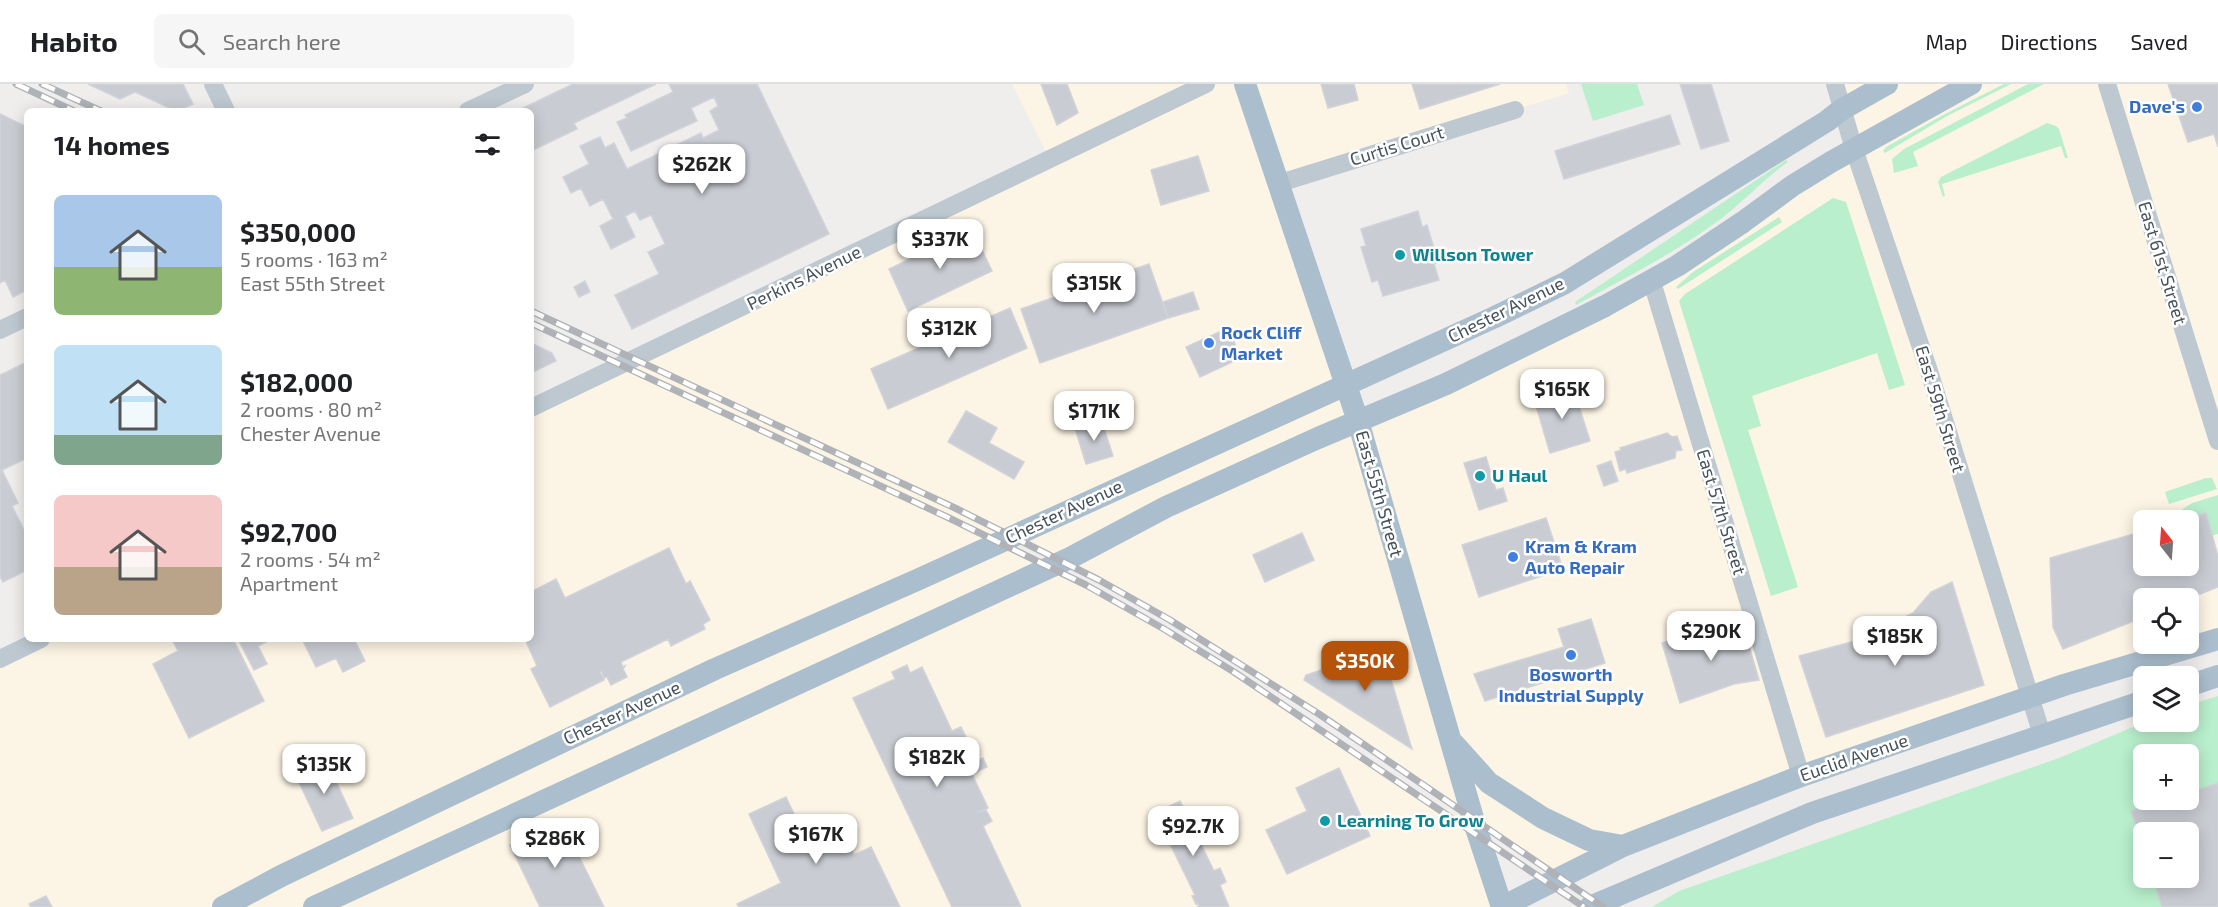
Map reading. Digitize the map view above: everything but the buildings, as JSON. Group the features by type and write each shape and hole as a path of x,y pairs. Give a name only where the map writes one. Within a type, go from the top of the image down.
{"main road":[{"name":"East 55th Street","path":"1245,84 1358,421 1450,738 1502,907"},
{"name":"Chester Avenue","path":"223,907 281,876 715,669 927,575 1565,283 1841,110 1887,84"},
{"path":"314,907 1071,558 1166,507 1518,350 1652,282 1743,222 1792,186 1971,84"},
{"name":"Euclid Avenue","path":"1502,907 1623,846 1801,776 2029,697 2218,639"},
{"path":"2199,682 2218,676"},
{"path":"1590,907 1812,813 2133,705"},
{"path":"1450,738 1489,783 1543,818 1589,840 1623,846"}],"street":[{"path":"213,84 225,108"},
{"name":"Perkins Avenue","path":"534,407 1206,84"},
{"name":"East 59th Street","path":"1835,84 1841,110 1870,190 1929,371 2042,735"},
{"name":"East 61st Street","path":"2107,84 2218,441"},
{"path":"474,108 518,86"},
{"name":"Curtis Court","path":"1280,183 1515,110"},
{"name":"East 57th Street","path":"1652,282 1801,776"},
{"path":"0,330 24,318"},
{"path":"0,658 35,642"}],"shaded area":[{"path":"1012,84 1566,84 1569,93 1280,183 1358,420 1518,350 1854,150 1835,84 2218,84 2218,639 2199,645 2199,588 2133,588 2133,654 2168,654 2064,685 1562,877 1319,714 1170,620 1062,562 957,521 1086,585 1164,629 1234,672 1425,799 1475,825 1502,907 0,907 0,659 35,642 534,642 534,410 1050,160"}],"green space":[{"path":"1581,84 1637,84 1644,105 1593,121"},
{"path":"2004,84 2011,84 1949,115 1885,153 1883,151 1886,147 1945,114"},
{"path":"2028,84 2044,84 1913,152 1918,166 1894,173 1892,159 1904,149"},
{"path":"2047,123 2059,129 2068,158 2065,158 2061,146 1942,184 1945,196 1943,197 1938,182 1941,177"},
{"path":"1786,160 1788,162 1705,230 1576,305 1575,302"},
{"path":"1833,198 1846,202 1905,385 1889,390 1877,353 1752,396 1761,426 1748,430 1798,587 1771,596 1679,301 1685,294"},
{"path":"1779,217 1782,222 1678,289 1676,287 1693,272"},
{"path":"2212,478 2217,489 2169,504 2165,492"},
{"path":"2218,495 2218,534 2208,537 2199,510 2181,510 2192,503"},
{"path":"2218,696 2218,783 2199,790 2199,744 2133,744 2133,810 2135,810 2132,811 2135,822 2133,822 2133,888 2156,888 2162,907 1652,907 1679,891 2059,758 2133,727 2133,732 2199,732 2199,702"}],"railway":[{"path":"16,84 68,108"},
{"path":"42,84 94,108"},
{"path":"534,312 955,508 1099,580 1170,620 1319,714 1603,907"},
{"path":"534,324 947,517 1086,585 1234,672 1584,907"}],"place":[{"name":"Dave's","path":"2197,107"},
{"name":"Willson Tower","path":"1400,255"},
{"name":"Rock Cliff Market","path":"1209,343"},
{"name":"U Haul","path":"1480,476"},
{"name":"Kram & Kram Auto Repair","path":"1513,557"},
{"name":"Bosworth Industrial Supply","path":"1571,655"},
{"name":"Learning To Grow","path":"1325,821"}]}
